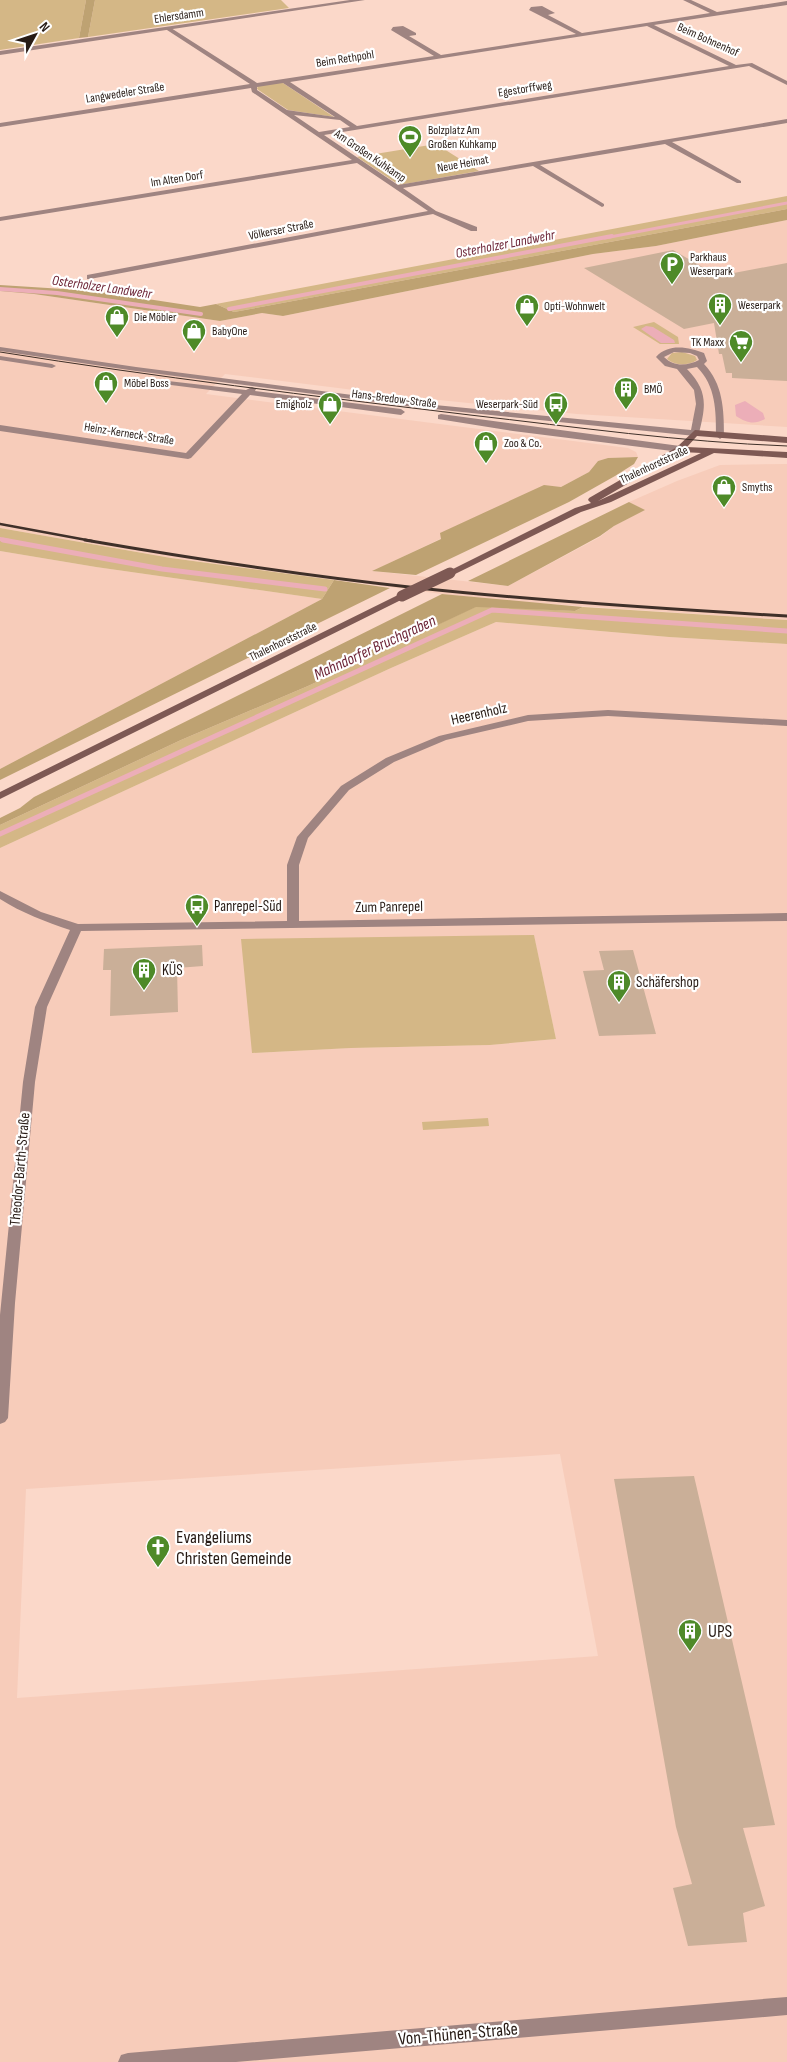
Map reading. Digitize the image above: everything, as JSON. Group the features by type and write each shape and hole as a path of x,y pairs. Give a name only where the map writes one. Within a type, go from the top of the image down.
{"main road":[{"name":"Hans-Bredow-Straße","path":"695,434 787,440"},
{"name":"Thalenhorststraße","path":"578,510 598,496 680,449 695,434"},
{"path":"712,451 720,436"},
{"name":"Hans-Bredow-Straße","path":"680,449 787,455"},
{"name":"Thalenhorststraße","path":"0,796 578,510 608,500 712,451"}],"street":[{"name":"Ehlersdamm","path":"0,53 362,0"},
{"path":"686,0 717,14"},
{"name":"Beim Rethpohl","path":"254,84 787,3"},
{"path":"542,15 582,35"},
{"name":"Beim Bohnenhof","path":"649,25 735,67 750,64 787,83"},
{"name":"Am Großen Kuhkamp","path":"168,29 254,84 254,91 434,212"},
{"path":"403,35 439,56"},
{"name":"Egestorffweg","path":"318,134 735,67"},
{"name":"Am Großen Kuhkamp","path":"283,80 353,127"},
{"name":"Langwedeler Straße","path":"0,124 254,84"},
{"name":"Am Großen Kuhkamp","path":"284,111 342,120"},
{"name":"Am Großen Kuhkamp","path":"294,118 353,127"},
{"name":"Neue Heimat","path":"396,187 787,121"},
{"path":"665,141 739,182"},
{"name":"Im Alten Dorf","path":"0,219 357,161"},
{"path":"534,164 602,206"},
{"path":"434,212 474,228"},
{"name":"Völkerser Straße","path":"90,277 434,212"},
{"name":"Hans-Bredow-Straße","path":"0,349 255,385 482,413 522,415 695,434"},
{"path":"673,350 691,351 704,358 699,364 680,367 663,362 661,355 673,350"},
{"name":"Hans-Bredow-Straße","path":"0,358 248,394 680,449"},
{"path":"699,364 706,370 713,382 719,401 720,436"},
{"path":"680,367 697,385 701,397 695,434"},
{"name":"Heinz-Kerneck-Straße","path":"0,428 188,456 255,385"},
{"name":"Heerenholz","path":"293,925 293,865 303,837 345,788 390,760 443,738 528,718 608,713 787,724"},
{"name":"Zum Panrepel","path":"0,894 17,905 48,920 77,928 787,917"},
{"name":"Theodor-Barth-Straße","path":"0,1418 4,1303 29,1082 41,1007 77,928"},
{"name":"Von-Thünen-Straße","path":"128,2062 787,2006"}],"shaded area":[{"path":"0,0 86,0 79,38 0,50"},
{"path":"86,0 95,0 88,37 79,38"},
{"path":"95,0 281,0 289,8 88,37"},
{"path":"283,83 334,117 288,110 257,89 258,85"},
{"path":"436,144 479,171 399,185 357,157"},
{"path":"787,196 787,209 234,312 216,304"},
{"path":"787,209 787,220 656,246 593,254 283,316 262,313 220,321 34,294 0,291 0,285 95,291 200,307 216,304 234,312"},
{"path":"787,220 787,427 577,414 410,397 225,374 206,394 628,448 636,452 638,457 608,458 598,461 589,472 561,487 544,486 441,533 442,538 373,571 508,586 600,537 614,526 644,510 629,502 677,481 720,465 787,464 787,620 521,602 442,594 171,558 0,528 0,291 34,294 220,321 262,313 283,316 593,254 656,246"},
{"path":"654,322 678,337 679,344 660,344 633,327"},
{"path":"646,326 653,327 674,340 675,343 661,343 641,329"},
{"path":"682,352 695,356 697,360 682,364 674,363 667,359 672,353"},
{"path":"745,401 763,413 765,419 751,422 736,416 735,405"},
{"path":"638,457 634,464 569,502 416,575 372,571 441,539 440,533 544,485 561,487 589,472 598,461 608,458"},
{"path":"629,502 645,510 508,586 468,581"},
{"path":"0,528 171,558 334,580 322,599 96,567 0,551"},
{"path":"0,551 96,567 322,599 0,769"},
{"path":"334,580 390,588 0,780 0,769 322,599"},
{"path":"442,594 583,607 575,611 476,607 308,686 181,740 0,825 0,818 20,808 34,797"},
{"path":"477,606 575,611 583,607 787,620 787,644 669,637 496,622 391,668 0,848 0,825 181,740 308,686"},
{"path":"496,622 669,637 787,644 787,2062 0,2062 0,848 391,668","holes":["534,936 556,1039 490,1045 351,1048 252,1053","560,1454 598,1656 17,1698 26,1489"]},
{"path":"534,935 556,1039 490,1045 351,1048 252,1053 241,939"},
{"path":"488,1118 489,1126 423,1130 422,1122"}],"building":[{"path":"673,250 718,276 787,263 787,381 732,378 732,373 726,373 722,354 719,354 714,323 684,329 584,268"},
{"name":"KÜS","path":"202,945 203,966 177,968 178,1012 110,1016 111,970 103,970 104,949"},
{"name":"Schäfershop","path":"633,950 656,1034 599,1036 583,971 604,970 599,951"},
{"name":"UPS","path":"694,1476 775,1825 743,1828 765,1906 743,1913 747,1942 688,1946 673,1888 692,1884 676,1827 614,1479"}],"waterway":[{"name":"Osterholzer Landwehr","path":"605,238 787,203"},
{"name":"Osterholzer Landwehr","path":"229,309 612,236"},
{"name":"Osterholzer Landwehr","path":"0,289 57,293 201,314"},
{"path":"0,539 9,541"},
{"path":"3,540 162,569 325,589"},
{"name":"Mahndorfer Bruchgraben","path":"0,834 492,610 787,631"}],"tram line":[{"path":"0,352 176,378 470,415 668,438 787,446"}],"railway":[{"path":"0,524 92,541"},
{"path":"85,540 251,567 418,588 510,597 787,616"}],"place":[{"name":"Bolzplatz Am Großen Kuhkamp","path":"410,158"},
{"name":"Parkhaus Weserpark","path":"672,285"},
{"name":"Weserpark","path":"720,326"},
{"name":"Opti-Wohnwelt","path":"527,327"},
{"name":"Die Möbler","path":"117,338"},
{"name":"BabyOne","path":"194,352"},
{"name":"TK Maxx","path":"741,363"},
{"name":"Möbel Boss","path":"106,404"},
{"name":"BMÖ","path":"626,410"},
{"name":"Emigholz","path":"330,425"},
{"name":"Weserpark-Süd","path":"556,425"},
{"name":"Zoo & Co.","path":"486,464"},
{"name":"Smyths","path":"724,508"},
{"name":"Panrepel-Süd","path":"197,927"},
{"name":"KÜS","path":"144,991"},
{"name":"Schäfershop","path":"619,1003"},
{"name":"Evangeliums Christen Gemeinde","path":"158,1568"},
{"name":"UPS","path":"690,1652"}]}
